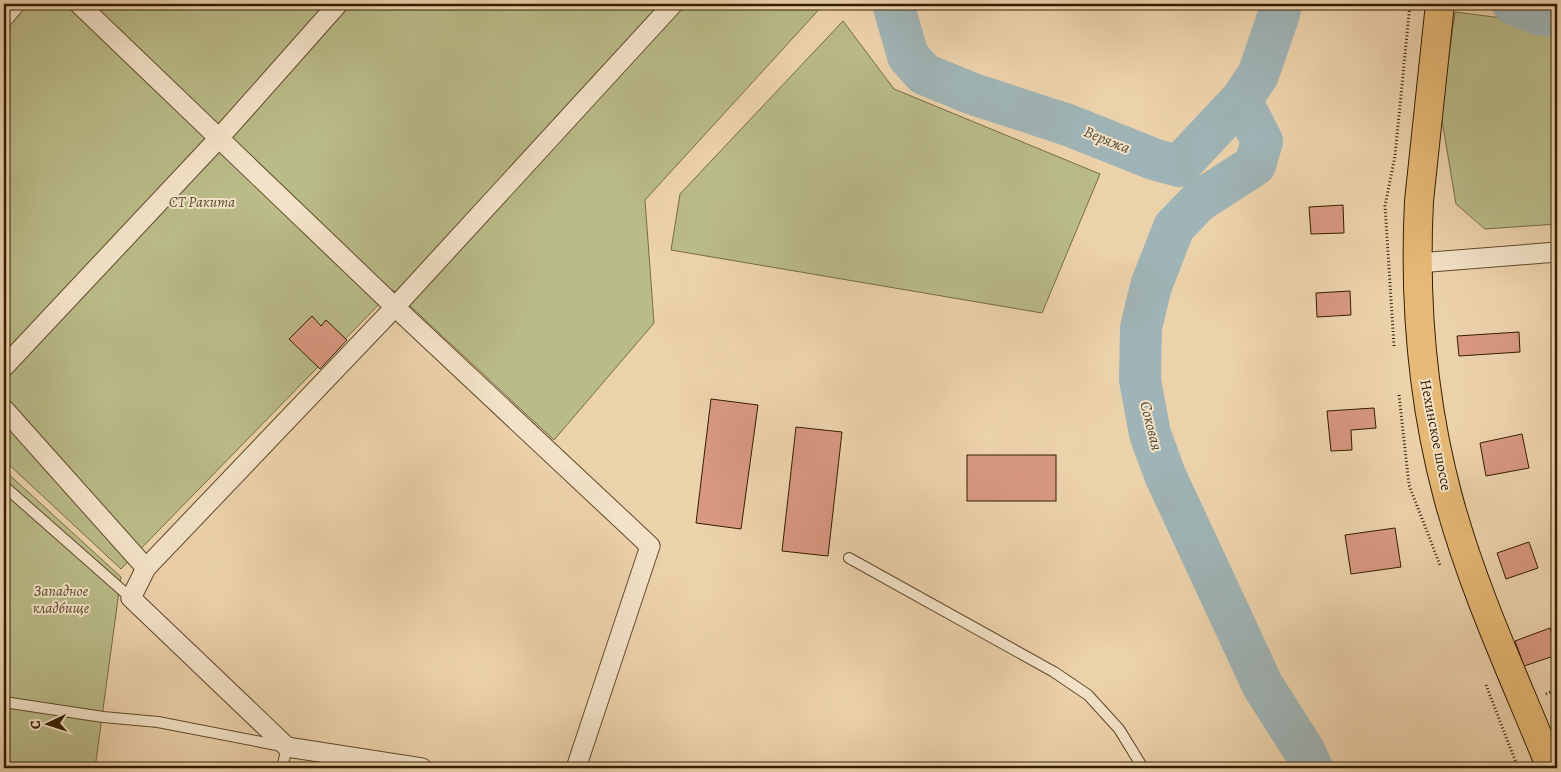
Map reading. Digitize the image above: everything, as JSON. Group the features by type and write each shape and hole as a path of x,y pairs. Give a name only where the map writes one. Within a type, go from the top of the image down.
{"main road":[{"name":"Нехинское шоссе","path":"1440,4 1419,201 1418,263 1422,356 1427,396 1448,497 1470,565 1490,621 1551,768"}],"street":[{"path":"4,17 15,4"},
{"path":"79,4 395,308 650,546 576,768"},
{"path":"4,367 219,138 338,4"},
{"path":"422,768 287,747 131,598 146,568 395,308 673,4"},
{"path":"1418,263 1557,252"},
{"path":"4,409 146,568"}],"lane":[{"path":"4,486 131,598"},
{"path":"849,558 1054,672 1088,695 1119,729 1143,768"},
{"path":"4,702 103,717 158,722 287,747 282,768"}],"green space":[{"name":"СТ Ракита","path":"4,4 824,4 645,200 654,323 554,440 393,290 121,569 4,460"},
{"path":"1455,12 1557,25 1557,224 1485,229 1456,204 1441,114"},
{"path":"843,21 894,89 1100,174 1042,313 671,250 680,194"},
{"name":"Западное кладбище","path":"4,470 121,577 95,768 4,768"}],"shaded area":[{"path":"1496,4 1557,4 1557,13"}],"building":[{"path":"1343,205 1344,233 1311,234 1309,207"},
{"path":"1350,291 1351,315 1317,317 1316,293"},
{"path":"312,316 321,326 326,320 347,340 320,369 289,339"},
{"path":"1519,332 1520,352 1459,356 1457,336"},
{"path":"711,399 758,405 741,529 696,523"},
{"path":"1374,408 1376,428 1351,430 1352,450 1331,451 1327,411"},
{"path":"796,427 842,432 828,556 782,551"},
{"path":"1522,434 1529,468 1486,476 1480,443"},
{"path":"967,455 1056,455 1056,501 967,501"},
{"path":"1395,528 1401,567 1351,574 1345,535"},
{"path":"1529,542 1538,568 1506,579 1497,553"},
{"path":"1550,628 1557,648 1557,655 1524,666 1515,641"}],"waterway":[{"name":"Веряжа","path":"893,4 908,56 924,74 973,94 1068,125 1156,160 1179,166 1241,100 1258,75 1281,4"},
{"name":"Веряжа","path":"1513,4 1538,14 1557,16"},
{"name":"Соковая","path":"1241,100 1262,141 1255,165 1199,201 1174,227 1151,286 1141,328 1140,380 1150,434 1165,475 1263,686 1305,752 1312,768"}]}
